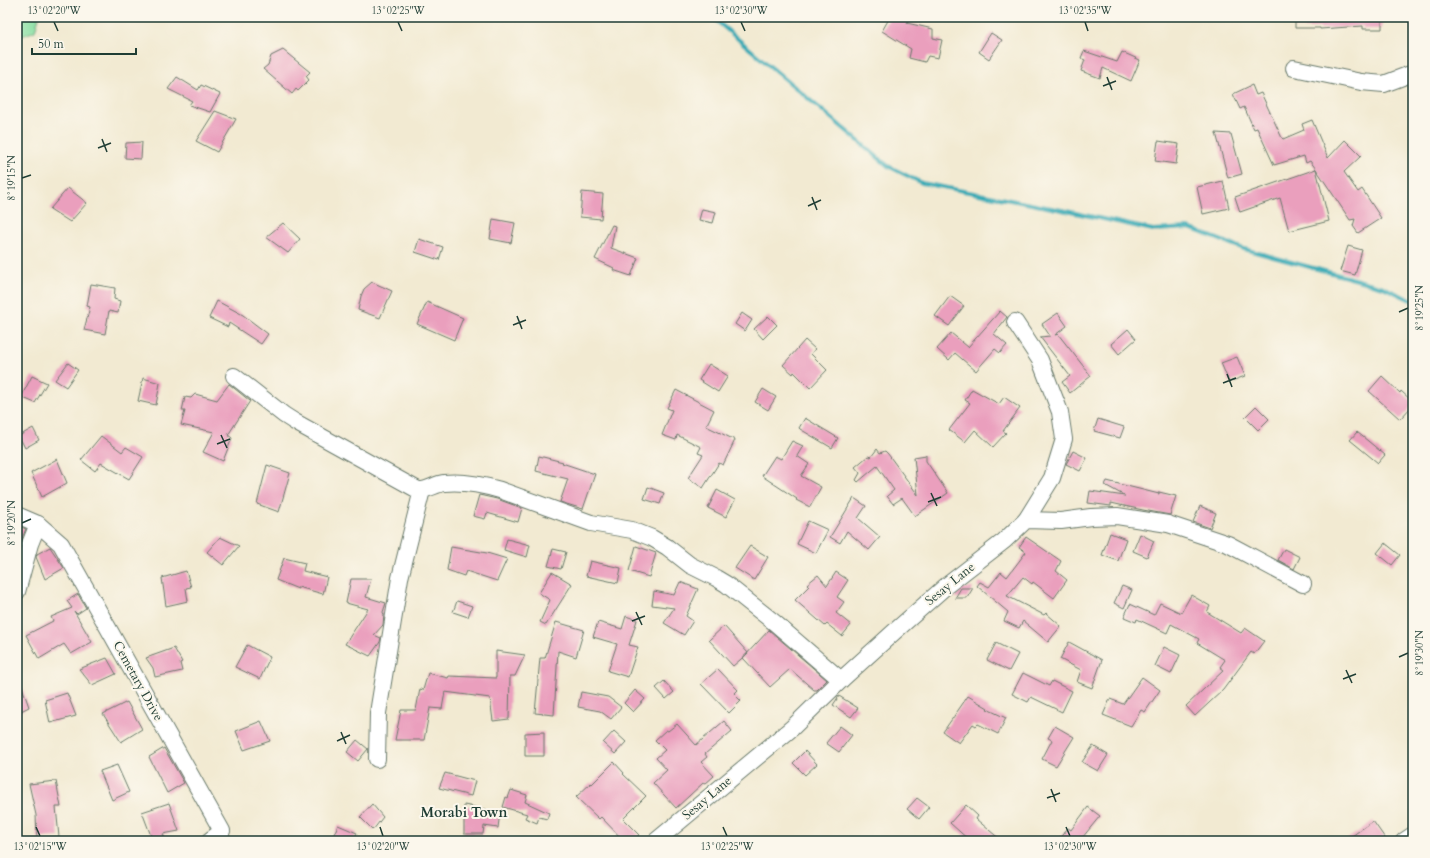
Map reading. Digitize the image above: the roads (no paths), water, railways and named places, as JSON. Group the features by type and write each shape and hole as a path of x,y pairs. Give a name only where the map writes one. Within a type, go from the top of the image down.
{"street":[{"path":"1294,68 1361,82 1384,84 1413,73"},
{"name":"Sesay Lane","path":"656,841 792,728 841,680 946,586 1004,541 1026,520 1052,478 1064,439 1060,412 1040,360 1015,322"},
{"path":"234,376 295,422 412,487 422,490 444,483 486,486 590,523 632,530 652,538 667,547 690,565 726,584 775,623 841,680"},
{"path":"377,759 378,713 400,578 422,490"},
{"path":"17,515 38,524 30,544 17,592"},
{"path":"1026,520 1061,521 1091,517 1117,516 1168,524 1228,544 1303,584"},
{"name":"Cemetary Drive","path":"38,524 61,544 222,831 209,841"},
{"path":"1404,841 1413,835"}],"waterway":[{"path":"712,17 888,166 922,183 1062,210 1153,230 1189,228 1244,249 1383,287 1413,301"}],"district":[{"name":"Morabi Town","path":"464,812"}]}
